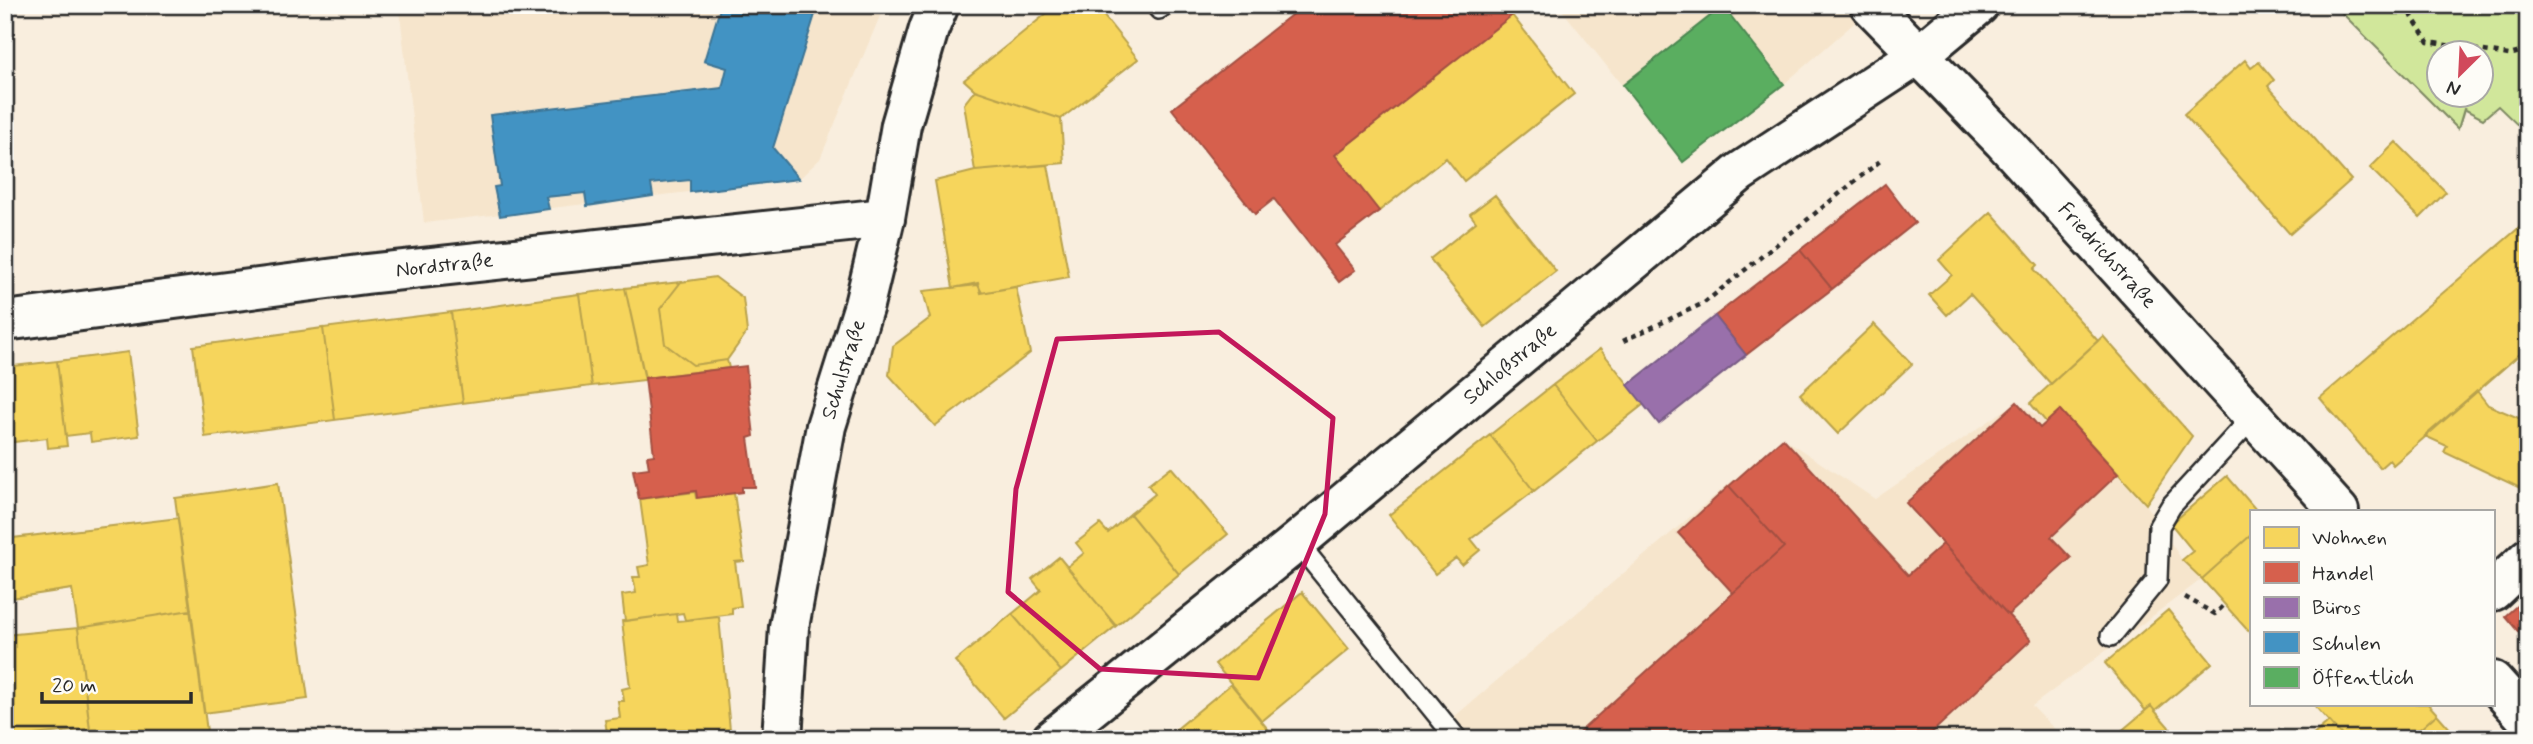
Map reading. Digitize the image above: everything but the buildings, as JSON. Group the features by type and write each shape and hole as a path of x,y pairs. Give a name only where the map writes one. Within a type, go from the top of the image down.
{"street":[{"name":"Schulstraße","path":"782,739 789,627 826,426 864,305 885,218 901,125 929,29 939,5"},
{"name":"Friedrichstraße","path":"1870,5 1920,54 2338,510"},
{"name":"Schloßstraße","path":"1052,739 1297,542 1740,172 1920,54 1979,5"},
{"name":"Nordstraße","path":"5,321 366,274 885,218"},
{"path":"2494,591 2528,558"},
{"path":"2494,682 2528,720"}],"lane":[{"path":"1156,5 1159,9 1164,5"},
{"path":"2111,636 2157,580 2159,526 2171,506 2253,417"},
{"path":"1297,542 1457,739"}],"path":[{"path":"2404,5 2428,42 2508,55 2528,50"},
{"path":"1623,341 1704,303 1880,161"},
{"path":"2157,580 2215,614 2225,604"}],"highlighted area":[{"path":"1219,332 1333,418 1325,514 1258,678 1100,669 1008,592 1016,489 1057,339"}],"shaded area":[{"path":"399,5 880,5 880,16 820,159 799,179 424,223"},
{"path":"1558,5 1875,5 1784,84 1683,162"},
{"path":"2017,402 2047,422 2060,410 2146,504 2182,560 2202,579 2032,706 2064,739 1428,739 1783,438 1875,499"}],"green space":[{"path":"2334,5 2528,5 2528,135 2498,106 2483,119 2464,109 2458,129 2437,108 2494,108 2494,38 2424,38 2424,95"}]}
